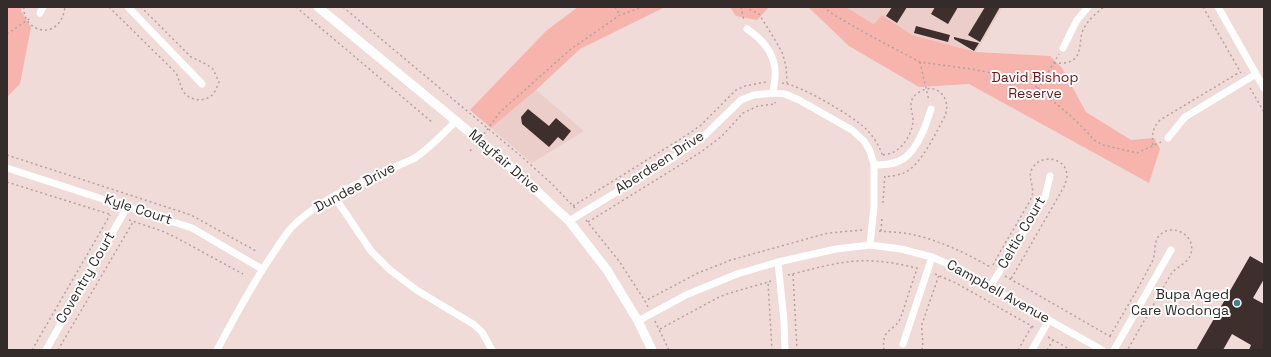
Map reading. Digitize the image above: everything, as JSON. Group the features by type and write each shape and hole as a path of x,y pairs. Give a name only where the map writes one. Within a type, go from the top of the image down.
{"street":[{"path":"128,7 202,84"},
{"name":"Mayfair Drive","path":"318,7 479,140 521,176 569,221 607,270 638,321 652,350"},
{"path":"1063,48 1077,20 1088,7"},
{"path":"1218,7 1264,88"},
{"path":"747,29 763,42 775,64 773,92"},
{"path":"1168,138 1185,117 1246,82 1256,74"},
{"name":"Aberdeen Drive","path":"569,221 676,156 705,135 741,100 754,95 773,92 785,94 799,100 852,130 864,141 870,151 874,165 874,206 870,245"},
{"path":"874,165 898,162 906,158 912,151 925,128 931,109"},
{"name":"Dundee Drive","path":"217,350 262,269 295,224 334,196 415,158 431,146 456,121"},
{"name":"Kyle Court","path":"7,168 192,228 262,269"},
{"name":"Celtic Court","path":"990,287 1045,197 1050,176"},
{"path":"334,196 371,251 390,270 418,291 473,324 482,332 492,350"},
{"name":"Coventry Court","path":"46,350 127,207"},
{"name":"Campbell Avenue","path":"638,321 686,295 737,274 778,262 836,249 870,245 901,249 932,257 962,270 1102,350"},
{"path":"1114,350 1171,250"},
{"path":"903,344 932,257"},
{"path":"778,262 784,321 785,350"},
{"path":"1032,350 1049,320"}],"path":[{"path":"24,7 24,15 36,28 48,30 58,25 65,7"},
{"path":"296,7 433,123"},
{"path":"343,7 488,129"},
{"path":"615,7 620,15"},
{"path":"479,140 500,112 559,59 620,15 643,7"},
{"path":"741,7 747,29"},
{"path":"823,7 867,34 920,62 971,69 1018,78 1034,85 1072,117 1094,140 1103,145 1137,153 1168,138"},
{"path":"1054,63 1066,64 1075,58 1079,53 1081,35 1085,26 1094,15 1104,7"},
{"path":"1203,7 1264,112"},
{"path":"7,34 41,10"},
{"path":"1038,88 1063,48"},
{"path":"920,62 931,109"},
{"path":"573,206 687,135 701,125 736,90 745,86 764,82 774,82 787,83 811,94 859,122 867,129 878,144 885,164 883,208"},
{"path":"7,155 191,215 256,251"},
{"path":"32,350 110,215"},
{"path":"881,231 882,216"},
{"path":"58,350 133,222"},
{"path":"669,350 645,301 698,273 731,260 828,233 872,230 909,234 944,244 971,256 1118,342 1129,350"},
{"path":"660,329 719,297 730,293 840,262 874,261 897,263 939,275 1032,326 1071,350"},
{"path":"884,350 883,345 886,334 899,319 917,268"},
{"path":"793,274 797,350"},
{"path":"922,350 922,324 939,275"},
{"path":"768,282 772,350"},
{"path":"1018,350 1032,326"},
{"path":"1047,350 1053,340"}],"shaded area":[{"path":"846,7 1003,7 976,52 912,35 882,15 875,24"},
{"path":"536,90 584,131 532,163 491,128"}],"green space":[{"path":"7,7 22,7 21,11 31,27 20,84 7,97"},
{"path":"578,7 665,7 580,49 536,90 491,128 470,110 546,31"},
{"path":"730,7 769,7 757,20 736,16"},
{"name":"David Bishop Reserve","path":"808,7 846,7 874,24 882,15 912,35 976,52 1050,56 1062,68 1086,112 1131,140 1154,138 1160,149 1149,183 969,84 919,87 849,46"}],"building":[{"path":"892,7 907,7 897,23 886,16"},
{"path":"935,7 958,7 948,24 931,14"},
{"path":"985,7 1000,7 980,42 968,35"},
{"path":"916,26 950,35 948,42 914,33"},
{"path":"954,37 979,43 974,51 954,39"},
{"path":"528,109 549,126 556,118 571,131 563,141 558,137 549,147 522,124 521,117"},
{"name":"Bupa Aged Care Wodonga","path":"1250,256 1264,264 1264,279 1253,298 1264,304 1264,350 1249,350 1251,345 1232,334 1223,350 1196,350"}],"place":[{"name":"Bupa Aged Care Wodonga","path":"1237,303"}]}
